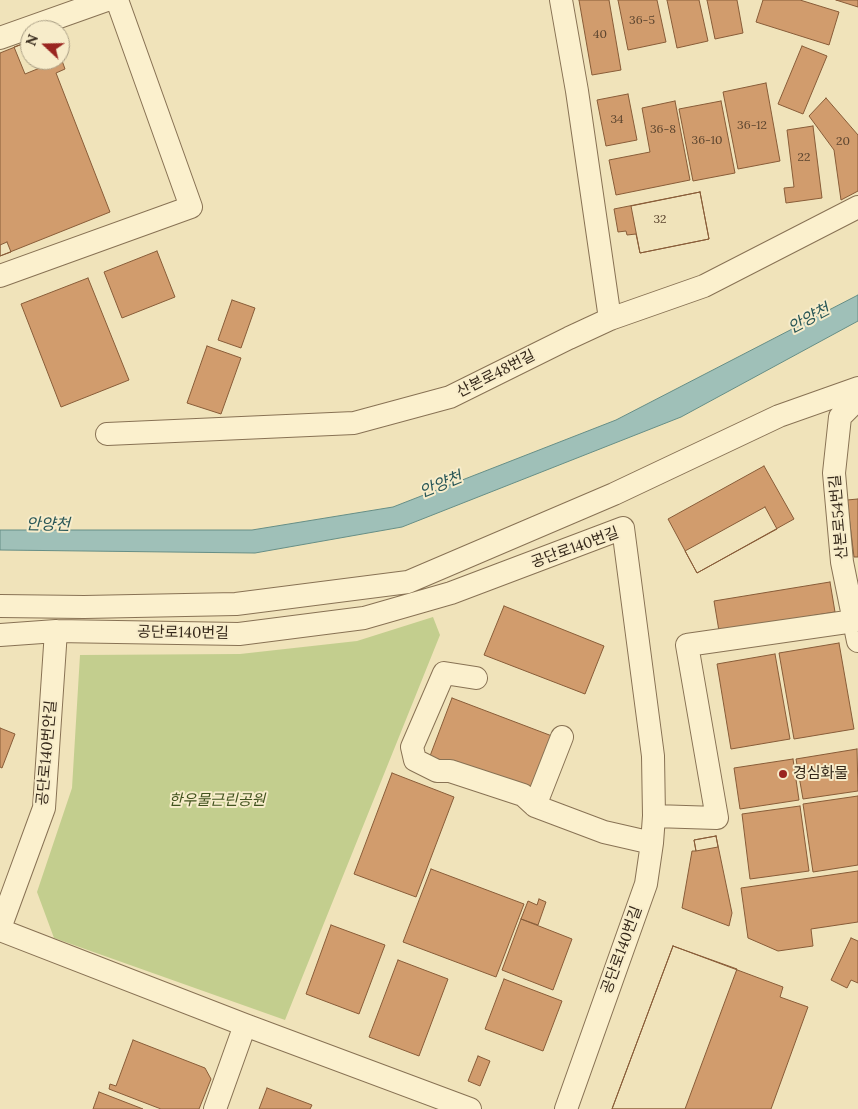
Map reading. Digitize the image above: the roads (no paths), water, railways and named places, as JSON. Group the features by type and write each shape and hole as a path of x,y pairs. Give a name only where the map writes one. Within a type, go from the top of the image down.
{"street":[{"path":"0,38 107,0"},
{"path":"0,276 191,207 117,0"},
{"path":"561,0 577,91 610,319"},
{"name":"산본로48번길","path":"107,434 354,424 450,397 610,319 704,286 858,207"},
{"path":"0,606 84,607 236,604 408,582 614,494 779,416 858,388"},
{"name":"산본로54번길","path":"856,631 842,562 834,473 840,417 858,399"},
{"path":"614,494 624,528"},
{"name":"공단로140번길","path":"0,635 56,630 239,634 364,618 451,594 624,528 653,756 654,816 652,843 646,884 566,1109"},
{"name":"공단로140번안길","path":"0,929 44,808 56,630"},
{"path":"654,816 717,818 687,645 856,631"},
{"path":"476,678 444,673 412,747 415,760 437,771 450,770 523,795 535,806 604,832 652,843"},
{"path":"535,806 562,737"},
{"path":"0,929 245,1025 470,1109"},
{"path":"215,1109 245,1025"}],"water":[{"path":"858,295 858,321 681,417 402,527 255,553 0,550 0,530 252,530 393,507 616,420"}],"place":[{"name":"경심화물","path":"783,774"}],"water label":[{"name":"안양천","path":"809,319"},
{"name":"안양천","path":"441,485"},
{"name":"안양천","path":"48,525"}],"park label":[{"name":"한우물근린공원","path":"217,801"}]}
